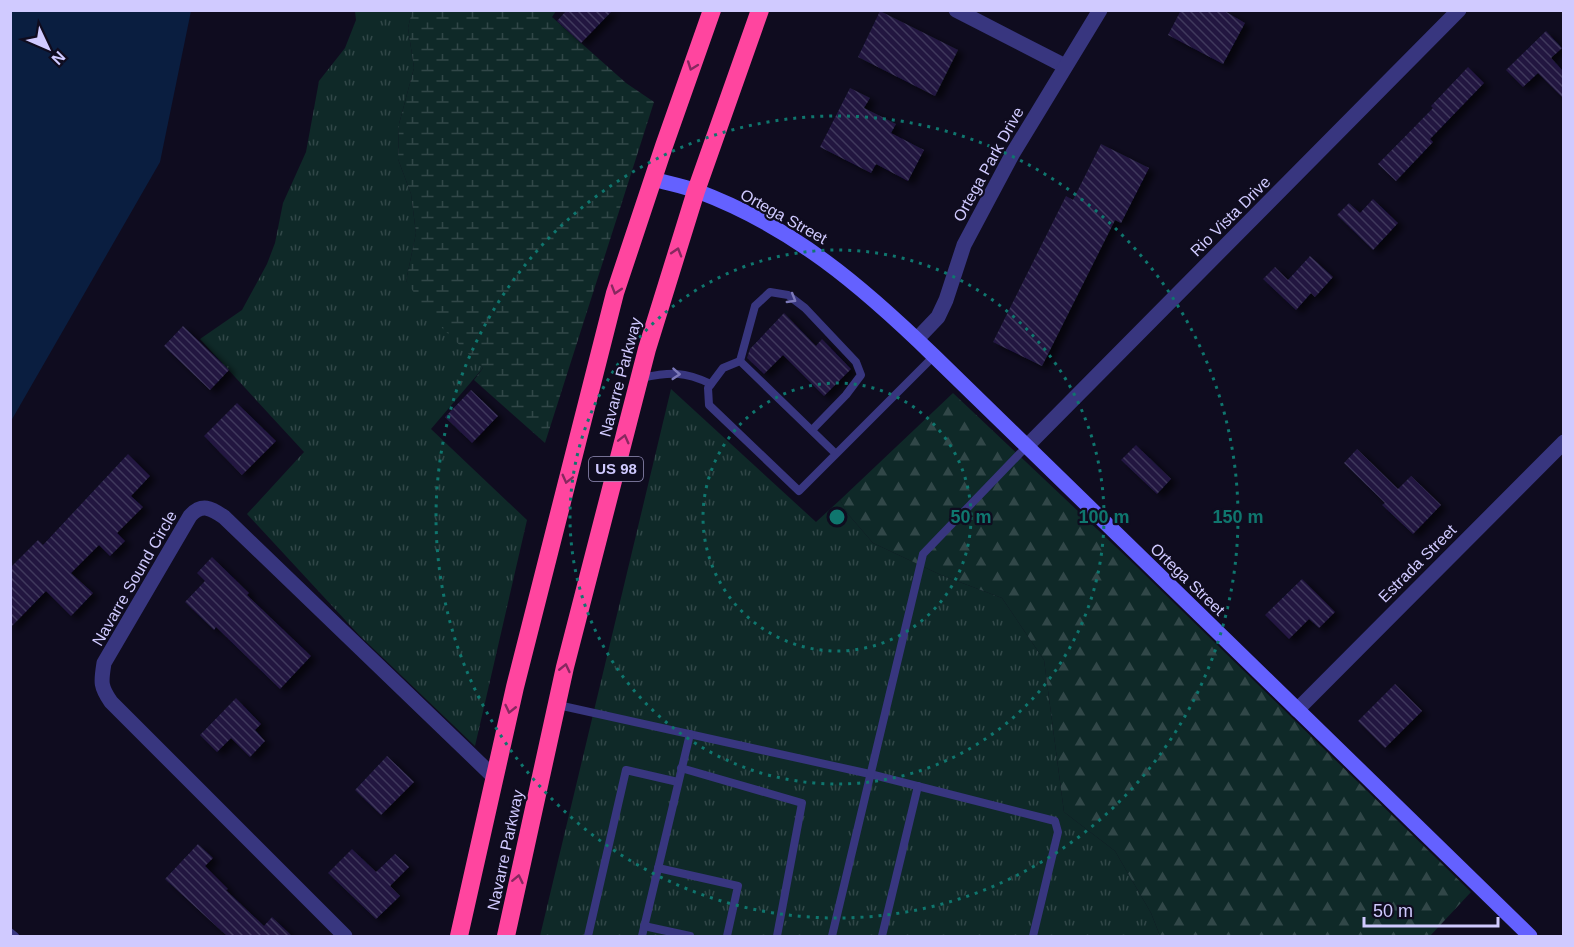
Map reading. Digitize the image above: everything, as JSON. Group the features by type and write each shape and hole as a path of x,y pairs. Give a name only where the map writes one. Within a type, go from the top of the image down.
{"highway":[{"name":"Navarre Parkway","path":"459,936 572,455 615,292 712,10"},
{"name":"Navarre Parkway","path":"506,936 556,704 639,378 696,191 760,10"}],"street":[{"path":"956,10 1065,66"},
{"name":"Ortega Park Drive","path":"917,339 938,316 946,300 964,245 1013,153 1100,10"},
{"name":"Rio Vista Drive","path":"1027,446 1459,10"},
{"name":"Ortega Street","path":"653,179 696,191 739,210 810,248 860,287 917,339 1530,936"},
{"name":"Estrada Street","path":"1297,710 1563,442"},
{"name":"Navarre Sound Circle","path":"345,936 111,702 103,690 101,680 104,663 195,510 201,507 211,508 224,517 495,778"}],"lane":[{"path":"740,361 755,306 770,292 788,295 805,308 856,362 861,375 846,395 812,430"},
{"path":"740,361 723,368 708,388 709,405 799,491 934,356"},
{"path":"740,361 836,454"},
{"path":"639,378 666,373 693,375 711,384"},
{"path":"832,936 922,554 1027,446"},
{"path":"556,704 870,774 1055,821 1058,832 1033,936"},
{"path":"642,936 690,734"},
{"path":"681,768 802,803 777,936"},
{"path":"588,936 626,770 678,782"},
{"path":"882,936 918,786"},
{"path":"658,868 738,886 727,936"},
{"path":"644,926 690,936"},
{"path":"10,932 15,936"}],"green space":[{"path":"355,11 412,11 408,28 414,68 399,124 398,159 411,194 416,233 406,281 483,368 431,429 527,520 475,746 359,635 247,514 304,452 200,339 242,310 267,264 275,243 283,203 306,152 319,81 345,48 356,20"},
{"path":"412,11 556,11 552,17 626,83 654,102 545,443 474,380 483,368 430,316 406,281 416,233 411,194 398,159 399,124 414,68 408,28"},
{"path":"671,389 816,522 840,500 848,514 873,543 941,575 1002,598 1044,660 1064,812 1115,851 1151,913 1160,936 540,936"},
{"path":"953,393 1134,564 1471,892 1430,936 1160,936 1151,913 1115,851 1064,812 1044,660 1002,598 941,575 873,543 848,514 840,500"}],"water":[{"path":"11,10 191,11 160,162 11,421"}],"building":[{"path":"567,10 613,10 581,43 557,21"},
{"path":"1181,10 1223,10 1245,23 1223,64 1168,35"},
{"path":"880,11 958,50 935,96 858,57"},
{"path":"1546,31 1562,48 1551,58 1563,71 1563,98 1538,73 1523,87 1506,70"},
{"path":"1468,67 1484,83 1430,139 1433,142 1396,181 1378,164 1433,108 1431,106"},
{"path":"850,88 870,98 864,108 896,124 891,133 924,150 908,181 876,164 871,173 820,147"},
{"path":"1101,144 1149,168 1121,223 1115,220 1042,366 993,342 1066,196 1073,200"},
{"path":"1373,199 1398,223 1373,250 1337,215 1349,203 1360,213"},
{"path":"1310,256 1333,277 1315,297 1311,293 1296,310 1263,279 1275,267 1288,280"},
{"path":"784,313 816,346 822,339 851,369 824,396 783,355 764,374 747,358 750,349"},
{"path":"183,326 229,370 210,390 164,346"},
{"path":"471,390 498,416 472,443 445,417"},
{"path":"237,403 276,441 242,475 204,436"},
{"path":"1136,445 1171,479 1157,494 1121,460"},
{"path":"1357,449 1398,489 1411,476 1441,505 1413,534 1382,505 1385,503 1344,463"},
{"path":"128,454 150,476 131,496 143,507 117,533 125,541 110,556 99,545 71,573 93,593 71,616 46,591 10,628 10,568 38,540 43,545"},
{"path":"212,557 249,593 247,595 311,656 280,689 216,627 214,630 185,602 205,581 197,573"},
{"path":"1302,579 1335,612 1319,628 1309,619 1289,639 1265,615"},
{"path":"1395,684 1422,711 1385,748 1358,721"},
{"path":"236,698 261,724 255,730 265,741 250,757 231,738 217,752 200,735"},
{"path":"387,756 414,782 381,815 355,790"},
{"path":"198,844 213,858 205,866 228,889 226,890 264,926 272,917 292,936 227,936 165,879"},
{"path":"352,849 376,872 395,854 409,867 390,886 400,896 376,919 328,873"}]}
